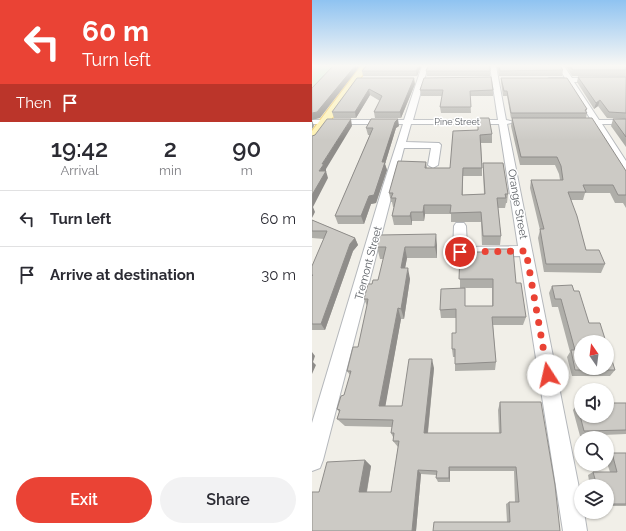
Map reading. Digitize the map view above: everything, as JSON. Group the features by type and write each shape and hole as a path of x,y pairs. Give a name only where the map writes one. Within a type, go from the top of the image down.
{"main road":[{"path":"312,139 317,126 349,91"}],"street":[{"name":"Tremont Street","path":"312,460 401,145 418,91"},
{"name":"Orange Street","path":"498,91 575,531"},
{"path":"577,91 626,169"},
{"name":"Pine Street","path":"317,126 409,122 519,122"},
{"path":"565,122 626,122"},
{"path":"401,145 436,145 433,166"},
{"path":"460,226 460,252 526,251"}],"building":[{"path":"312,91 335,91 317,112 312,113"},
{"path":"348,91 368,91 355,112 332,112"},
{"path":"372,91 409,91 400,112 374,112 382,96"},
{"path":"443,91 475,91 470,91 471,107 440,107"},
{"path":"504,91 575,91 587,109 585,110 587,113 511,113 507,91"},
{"path":"588,91 626,91 626,113 609,112 600,100 596,103"},
{"path":"478,118 489,118 492,134 480,135 482,168 463,168 462,195 485,194 483,163 503,163 508,194 505,194 506,198 497,198 501,236 483,236 481,212 450,213 451,205 424,205 423,212 411,212 410,216 392,216 396,198 391,198 393,193 389,193 398,161 426,162 425,168 450,168 453,131 478,130"},
{"path":"512,118 592,118 626,171 626,195 618,195 613,185 583,185 586,192 568,192 577,216 586,250 599,250 605,264 546,264 540,229 544,229 531,180 563,180 561,166 557,157 521,157"},
{"path":"327,119 351,119 322,164 324,164 319,171 326,171 312,195 312,136 315,135"},
{"path":"371,119 398,119 395,122 382,162 385,162 374,195 369,196 361,216 335,216 373,128 366,128"},
{"path":"613,119 626,119 626,137"},
{"path":"312,220 355,238 350,244 321,324 312,324 312,266 327,231 312,231"},
{"path":"436,234 435,247 405,247 401,268 408,268 401,309 398,308 379,406 402,406 409,359 432,359 424,433 501,433 500,402 541,402 555,485 560,531 433,531 434,522 510,522 509,502 519,502 516,467 449,467 449,478 436,478 437,471 418,470 412,531 312,531 312,492 319,492 327,462 365,460 359,492 391,492 399,441 393,441 394,433 391,433 393,420 337,419 340,410 337,409 341,396 344,395 351,371 347,371 353,347 358,347 368,299 364,299 368,284 372,284 373,280 378,280 386,247 377,247 380,235"},
{"path":"484,249 513,249 516,283 521,283 526,317 492,317 496,362 455,364 455,349 452,349 452,333 456,333 456,309 440,310 441,289 465,288 465,306 493,306 493,279 459,279 460,252 484,252"},
{"path":"572,285 574,291 579,291 589,323 600,323 604,335 574,335 574,346 561,299 555,299 552,286"},
{"path":"571,350 574,350 574,365"},
{"path":"614,403 626,403 626,430 584,431 582,423 614,423"},
{"path":"614,453 626,453 626,504 614,504 614,479 595,479 593,472 617,472"}],"route":[{"path":"460,252 526,251 548,375"}]}
